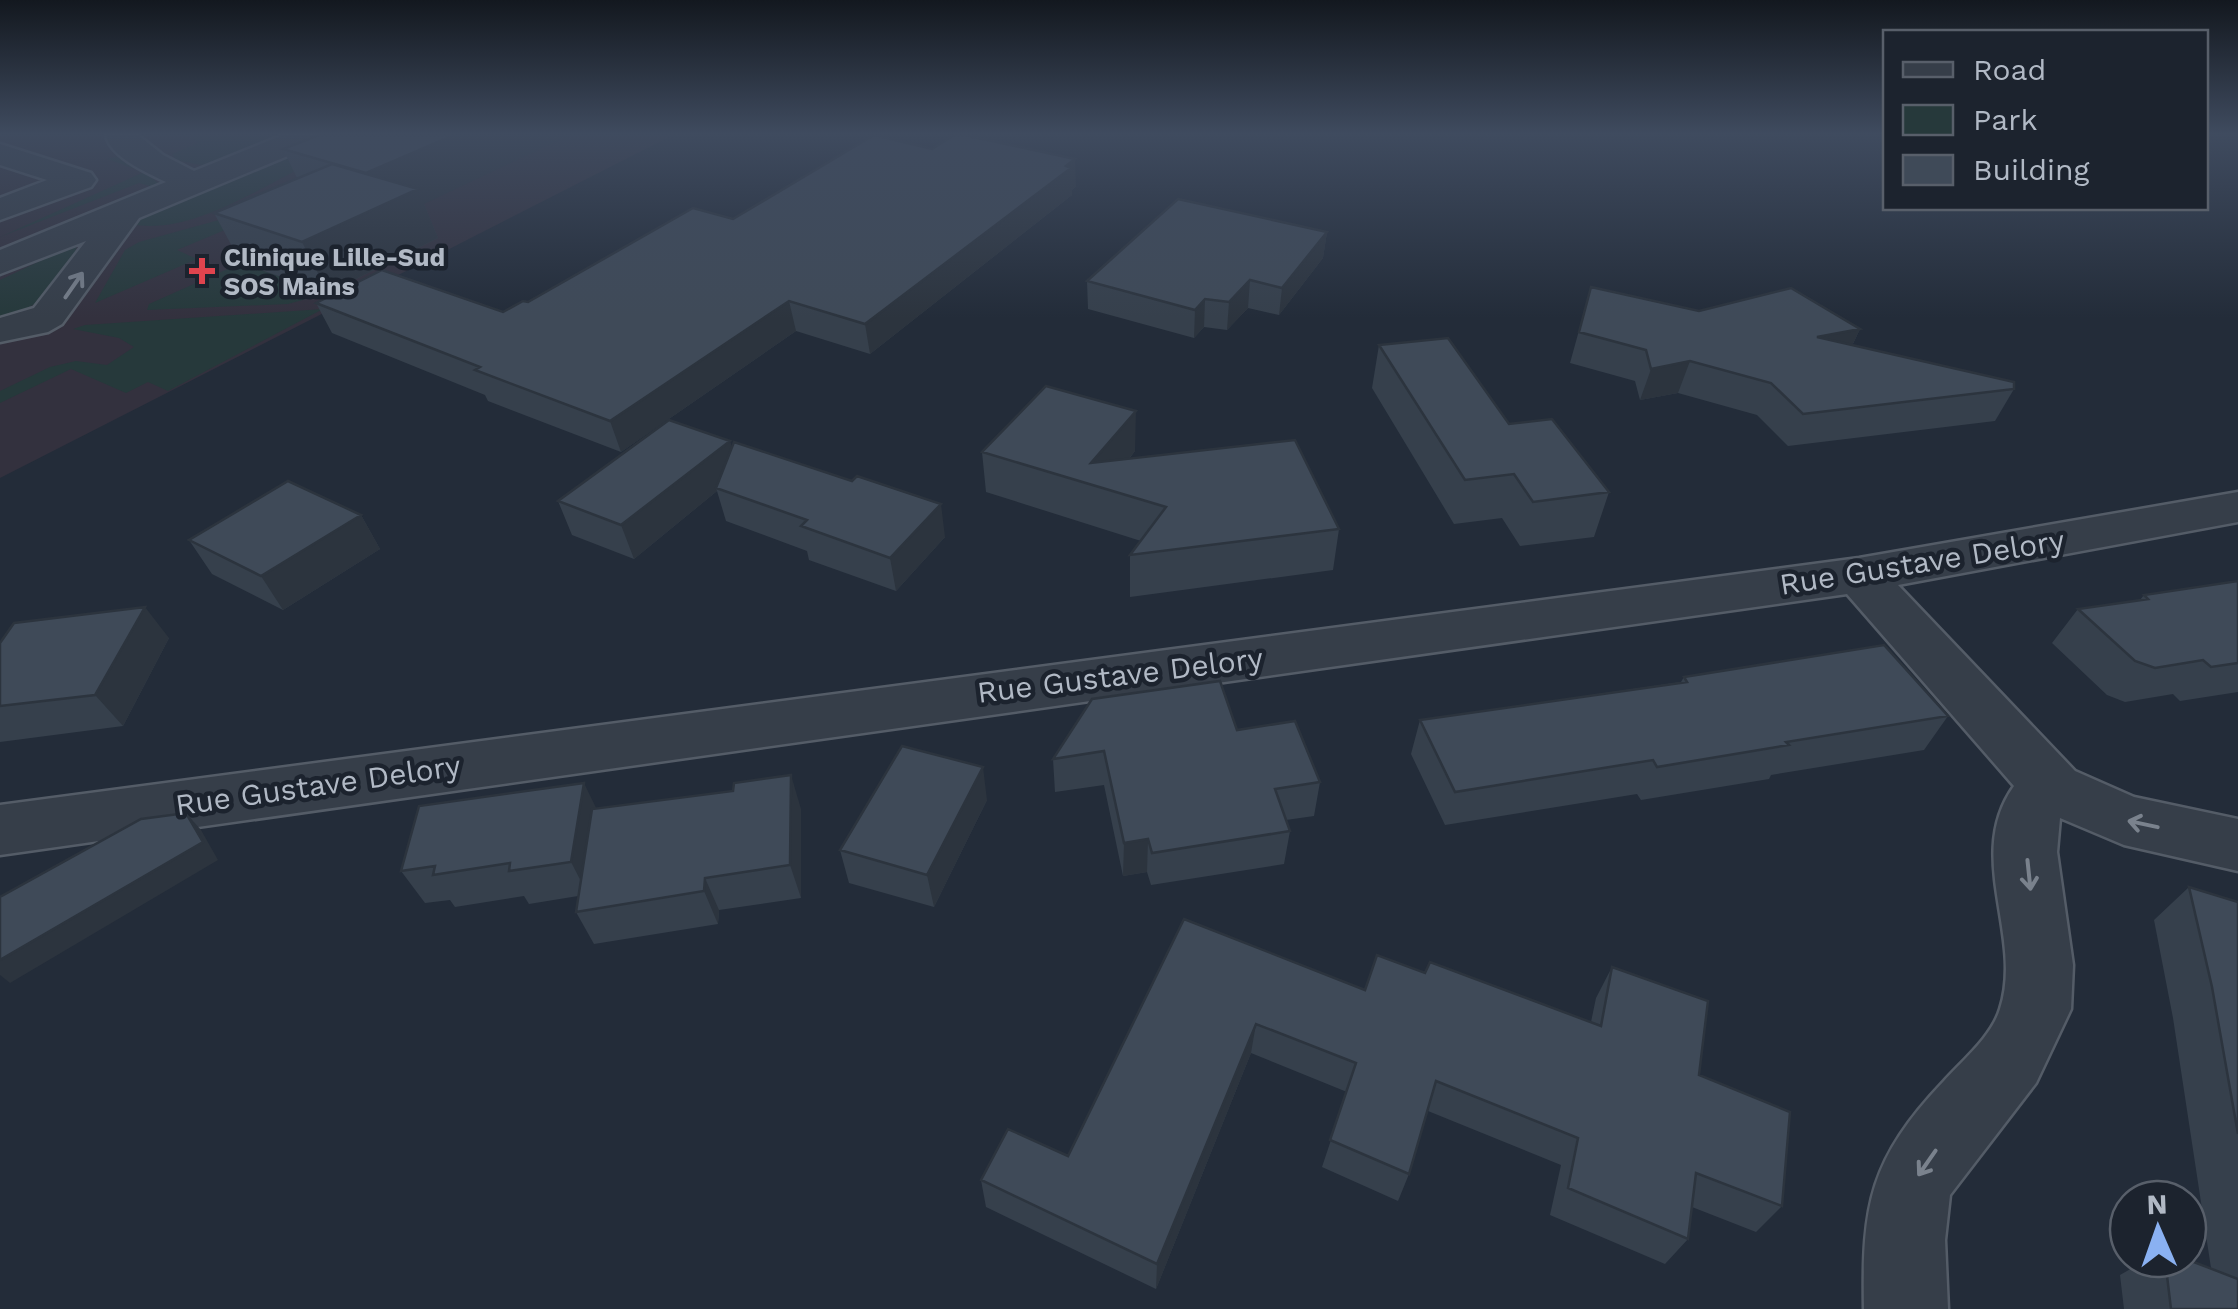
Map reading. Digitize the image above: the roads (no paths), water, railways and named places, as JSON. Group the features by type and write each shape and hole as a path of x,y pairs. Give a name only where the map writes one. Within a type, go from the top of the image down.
{"street":[{"path":"0,210 37,196"},
{"path":"0,263 161,196"},
{"path":"0,350 17,327 61,303 127,210"},
{"name":"Rue Gustave Delory","path":"0,830 1859,575 2238,507"},
{"path":"1859,575 2053,788 2124,820 2238,845"},
{"path":"1906,1309 1905,1238 1918,1173 2019,1044 2036,1013 2040,985 2026,847 2028,818 2036,802 2053,788"}],"place":[{"name":"Clinique Lille-Sud SOS Mains","path":"202,271"}]}
